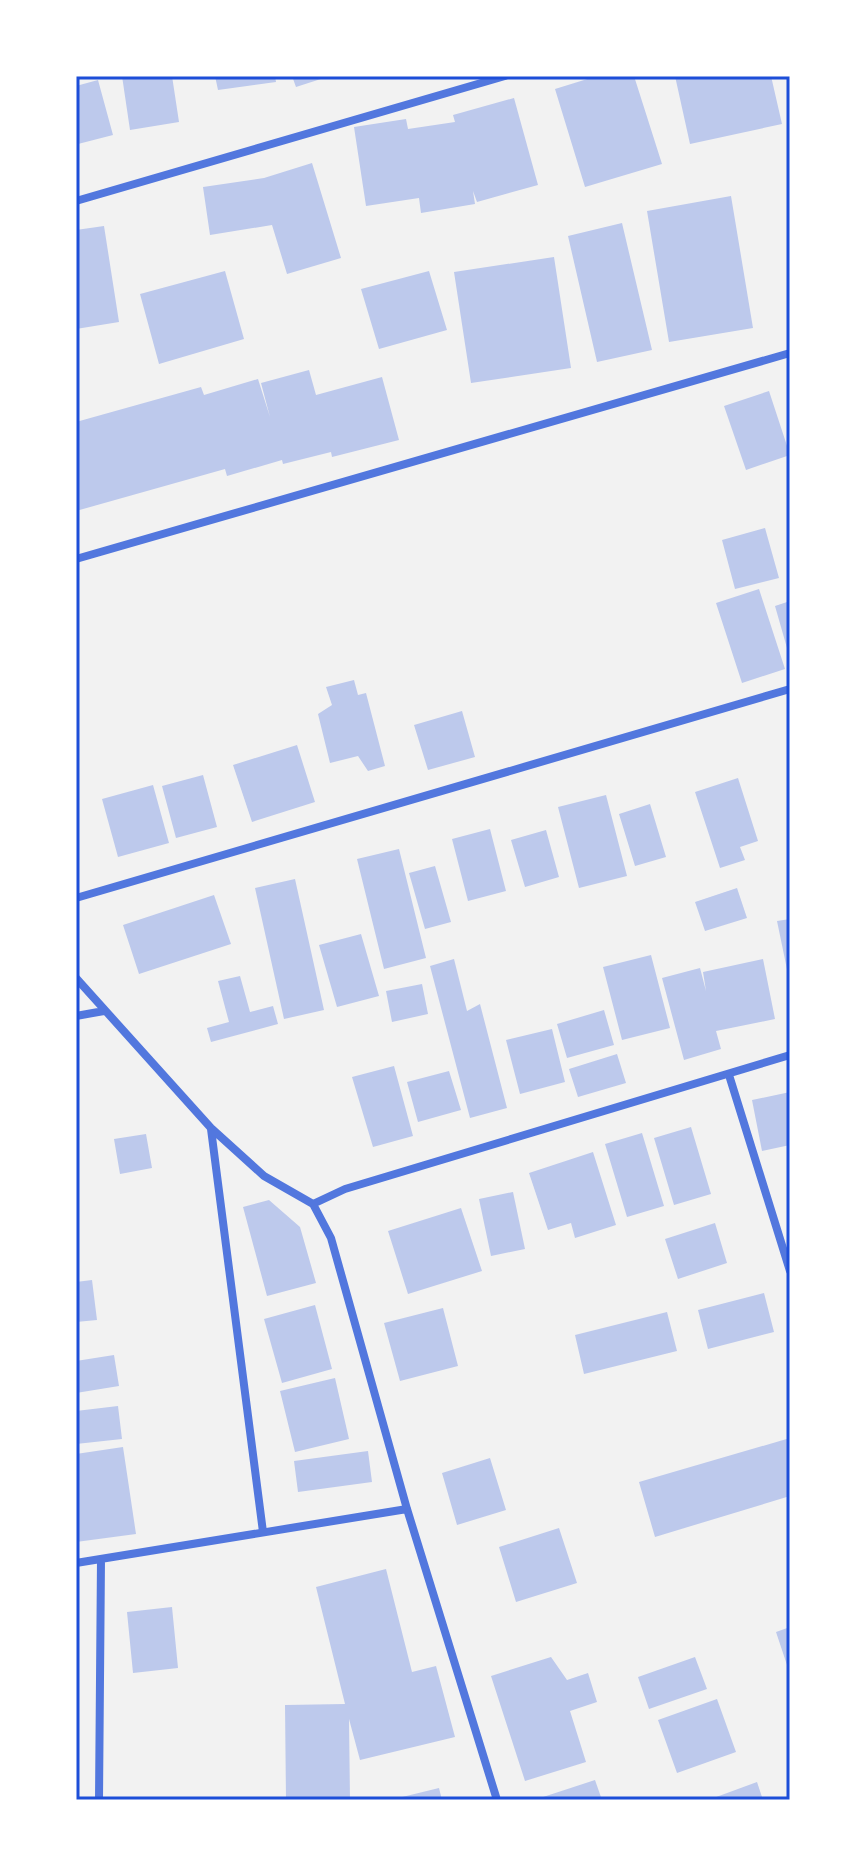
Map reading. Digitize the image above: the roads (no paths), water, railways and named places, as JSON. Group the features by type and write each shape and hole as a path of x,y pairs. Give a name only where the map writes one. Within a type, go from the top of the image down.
{"street":[{"path":"76,201 505,76"},
{"path":"76,559 790,353"},
{"path":"76,898 790,689"},
{"path":"76,978 211,1128 264,1176 313,1204 331,1238 407,1509 497,1800"},
{"path":"76,1016 104,1011"},
{"path":"313,1204 345,1189 790,1055"},
{"path":"729,1075 790,1271"},
{"path":"211,1128 263,1532"},
{"path":"76,1563 407,1509"},
{"path":"99,1800 101,1559"}]}
